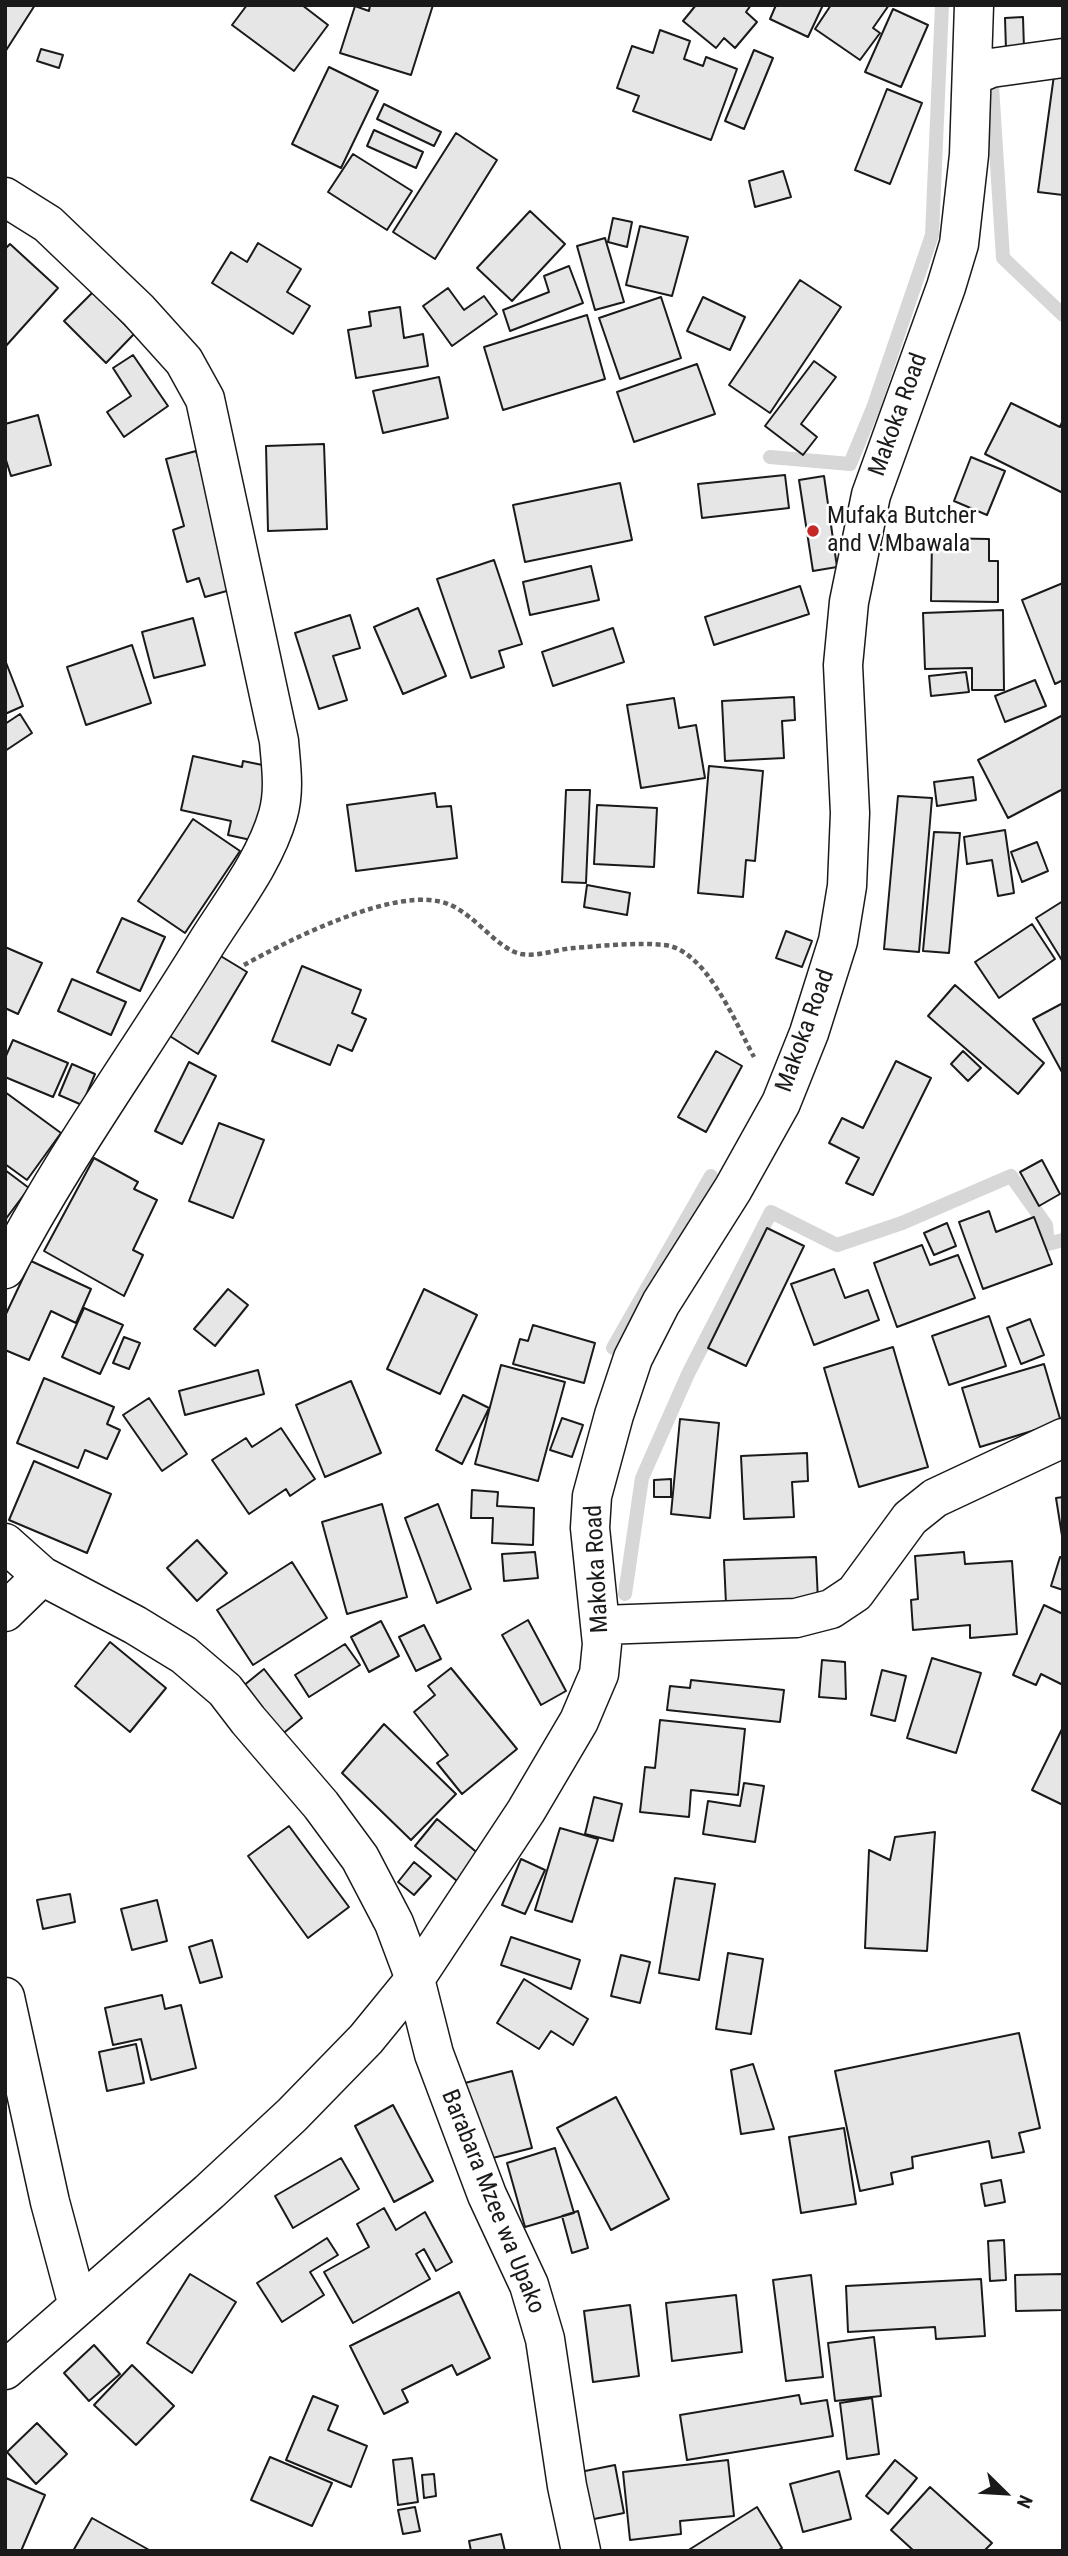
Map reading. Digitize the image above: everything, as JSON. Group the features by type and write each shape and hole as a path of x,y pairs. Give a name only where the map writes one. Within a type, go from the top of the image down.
{"street":[{"name":"Makoka Road","path":"5,2370 209,2192 292,2115 366,2039 415,1979 526,1811 579,1721 599,1674 601,1625 590,1528 592,1496 633,1358 661,1303 733,1189 780,1103 809,1033 838,940 847,886 850,813 843,665 849,602 871,495 959,244 968,169 974,5"},
{"path":"972,76 991,68 1063,58"},
{"path":"5,197 48,224 129,301 184,361 205,399 279,741 283,780 278,814 263,852 164,1013 104,1103 5,1269"},
{"path":"601,1625 796,1618 831,1609 855,1593 910,1518 935,1498 1063,1437"},
{"name":"Barabara Mzee wa Upako","path":"5,1543 42,1576 175,1649 225,1690 321,1805 360,1857 394,1923 415,1979 434,2054 487,2195 528,2286 545,2339 567,2486 581,2551"},
{"path":"5,1612 42,1576"},
{"path":"5,1997 50,2202 78,2306"}],"path":[{"path":"237,970 306,932 406,900 427,899 447,903 475,920 505,948 522,954 540,954 571,948 667,945 693,959 714,982 780,1103"}],"building":[{"path":"5,5 35,5 5,52"},
{"path":"247,5 302,5 328,25 294,71 232,25"},
{"path":"370,5 433,5 411,75 340,53 355,6 369,11"},
{"path":"696,5 751,5 746,12 757,22 735,48 724,38 716,48 683,21"},
{"path":"776,5 823,5 808,37 770,19"},
{"path":"831,5 889,5 873,28 880,33 860,60 815,29"},
{"path":"893,9 928,25 901,87 865,72"},
{"path":"1023,17 1024,49 1006,50 1005,18"},
{"path":"660,30 690,41 684,59 703,66 706,57 737,69 711,140 633,111 639,96 617,88 632,46 653,53"},
{"path":"41,49 63,55 59,68 37,61"},
{"path":"754,50 773,58 744,129 725,121"},
{"path":"329,67 378,91 341,168 292,144"},
{"path":"1054,75 1063,76 1063,195 1038,192"},
{"path":"887,89 922,103 890,184 855,170"},
{"path":"384,104 441,132 434,146 377,119"},
{"path":"374,130 423,152 416,168 367,146"},
{"path":"456,133 497,160 435,259 393,232"},
{"path":"353,154 412,191 387,230 328,192"},
{"path":"783,171 791,197 755,207 749,181"},
{"path":"530,211 565,244 512,301 477,268"},
{"path":"613,218 632,222 627,247 608,242"},
{"path":"640,226 688,237 672,296 626,285"},
{"path":"605,238 624,302 595,310 577,246"},
{"path":"258,243 301,269 287,292 310,306 293,334 212,283 231,252 247,262"},
{"path":"10,244 58,288 5,347 5,249"},
{"path":"569,266 583,303 510,331 503,310 549,292 544,276"},
{"path":"800,280 841,307 770,413 729,385"},
{"path":"448,288 464,310 484,296 497,314 452,346 423,306"},
{"path":"93,292 134,334 106,363 64,321"},
{"path":"661,297 681,358 620,379 599,318"},
{"path":"703,297 745,317 730,350 687,331"},
{"path":"400,307 404,338 423,334 428,366 356,378 348,330 371,326 369,312"},
{"path":"587,315 605,379 503,410 484,347"},
{"path":"133,355 168,406 124,437 107,412 131,396 113,368"},
{"path":"814,361 836,377 801,424 817,437 803,455 765,426"},
{"path":"697,364 715,414 634,442 617,392"},
{"path":"439,377 448,418 383,433 373,391"},
{"path":"1011,403 1060,427 1063,420 1063,493 985,454"},
{"path":"38,415 51,465 11,476 5,457 5,424"},
{"path":"324,444 327,529 268,531 266,446"},
{"path":"196,451 234,589 205,597 199,578 187,582 173,530 184,526 166,459"},
{"path":"971,457 1005,471 987,515 954,501"},
{"path":"785,475 789,508 702,518 698,484"},
{"path":"824,476 837,567 813,571 799,480"},
{"path":"620,483 632,540 525,562 513,505"},
{"path":"932,538 989,539 989,561 998,561 998,602 931,601"},
{"path":"494,560 522,644 499,651 504,667 471,678 437,579"},
{"path":"591,566 599,600 530,615 523,582"},
{"path":"1063,583 1063,680 1055,684 1022,600"},
{"path":"800,586 809,614 714,645 705,617"},
{"path":"418,608 446,676 403,694 374,627"},
{"path":"1003,610 1004,690 972,690 972,668 925,669 923,613"},
{"path":"350,615 360,648 333,656 347,700 319,709 295,633"},
{"path":"193,618 205,665 154,678 142,632"},
{"path":"613,628 624,662 553,686 542,652"},
{"path":"132,645 151,703 86,725 67,667"},
{"path":"5,660 23,706 5,714"},
{"path":"966,672 969,692 931,696 929,676"},
{"path":"1035,680 1046,706 1005,722 995,696"},
{"path":"794,697 795,720 782,721 784,758 725,761 722,701"},
{"path":"674,698 679,728 696,725 705,778 641,788 627,705"},
{"path":"20,714 32,733 5,751 5,724"},
{"path":"1063,715 1063,789 1008,818 978,760"},
{"path":"193,756 242,767 243,761 277,768 260,842 228,835 231,821 181,810"},
{"path":"709,766 763,771 755,861 746,860 743,897 698,893"},
{"path":"973,777 976,800 937,806 934,782"},
{"path":"566,790 590,790 586,883 562,882"},
{"path":"435,793 437,807 451,806 457,858 356,871 347,805"},
{"path":"898,796 932,798 919,952 884,949"},
{"path":"597,805 657,808 654,867 594,864"},
{"path":"193,819 240,851 185,933 138,901"},
{"path":"1005,830 1014,893 998,896 992,860 967,864 964,837"},
{"path":"934,832 960,833 949,953 923,951"},
{"path":"1037,842 1048,871 1022,882 1011,852"},
{"path":"587,885 630,893 627,915 584,907"},
{"path":"1063,901 1063,962 1036,918"},
{"path":"122,918 165,937 140,991 97,972"},
{"path":"1032,924 1055,959 999,998 975,962"},
{"path":"786,931 812,941 802,967 776,958"},
{"path":"5,947 42,963 18,1014 5,1008"},
{"path":"214,952 247,972 198,1054 165,1033"},
{"path":"302,966 361,990 352,1013 366,1019 352,1051 338,1045 330,1065 272,1041"},
{"path":"72,979 126,1002 111,1035 58,1011"},
{"path":"955,985 1044,1063 1018,1094 928,1016"},
{"path":"1063,1003 1063,1074 1033,1019"},
{"path":"13,1040 68,1063 53,1097 5,1077 5,1058"},
{"path":"716,1051 742,1066 706,1132 678,1117"},
{"path":"963,1051 981,1068 968,1081 951,1064"},
{"path":"896,1061 931,1078 873,1195 846,1183 859,1158 829,1143 842,1118 863,1128"},
{"path":"189,1062 216,1076 182,1144 155,1131"},
{"path":"72,1064 95,1074 82,1105 59,1095"},
{"path":"5,1092 61,1133 27,1180 5,1164"},
{"path":"219,1123 264,1140 233,1218 189,1201"},
{"path":"94,1158 138,1182 134,1189 157,1200 133,1250 143,1255 124,1296 44,1251"},
{"path":"1042,1160 1060,1194 1039,1206 1020,1172"},
{"path":"5,1170 29,1188 5,1220"},
{"path":"989,1211 996,1232 1034,1217 1052,1264 983,1289 959,1222"},
{"path":"947,1223 956,1246 934,1255 924,1233"},
{"path":"767,1228 804,1246 746,1366 708,1348"},
{"path":"922,1245 930,1265 958,1255 975,1298 897,1327 874,1263"},
{"path":"31,1261 91,1289 76,1323 51,1311 29,1360 5,1350 5,1316"},
{"path":"834,1269 845,1298 868,1290 879,1320 814,1345 791,1284"},
{"path":"228,1289 248,1305 215,1346 194,1329"},
{"path":"424,1289 477,1315 440,1394 387,1369"},
{"path":"84,1308 123,1325 100,1374 62,1357"},
{"path":"989,1316 1006,1366 949,1385 932,1336"},
{"path":"1030,1319 1044,1355 1021,1364 1007,1328"},
{"path":"533,1325 595,1343 584,1383 513,1364 520,1339 528,1341"},
{"path":"124,1337 140,1343 129,1369 113,1363"},
{"path":"893,1347 928,1467 859,1487 824,1368"},
{"path":"1044,1364 1061,1422 980,1447 962,1388"},
{"path":"501,1365 565,1382 538,1481 475,1464"},
{"path":"258,1370 264,1394 185,1415 179,1391"},
{"path":"44,1378 114,1407 107,1424 120,1430 107,1459 85,1450 78,1468 17,1443"},
{"path":"351,1381 381,1453 325,1477 296,1405"},
{"path":"463,1395 489,1408 462,1464 436,1450"},
{"path":"149,1398 187,1454 162,1471 123,1415"},
{"path":"562,1418 583,1425 572,1457 550,1450"},
{"path":"680,1419 719,1423 710,1518 671,1514"},
{"path":"281,1428 315,1479 290,1496 286,1489 249,1514 212,1460 246,1438 252,1447"},
{"path":"807,1453 808,1481 792,1482 794,1517 744,1519 741,1456"},
{"path":"34,1461 111,1494 87,1553 9,1520"},
{"path":"671,1479 671,1497 654,1497 654,1480"},
{"path":"472,1490 498,1492 497,1506 534,1508 533,1545 492,1543 493,1518 471,1518"},
{"path":"1063,1497 1063,1542 1056,1498"},
{"path":"382,1504 407,1597 347,1614 322,1522"},
{"path":"438,1504 471,1589 437,1603 405,1518"},
{"path":"197,1540 227,1573 197,1601 167,1568"},
{"path":"535,1552 538,1578 504,1581 502,1554"},
{"path":"964,1552 965,1564 1012,1561 1017,1634 970,1638 970,1625 913,1630 911,1600 918,1599 915,1556"},
{"path":"816,1557 818,1601 726,1604 724,1560"},
{"path":"1060,1557 1063,1558 1063,1590 1051,1586"},
{"path":"292,1562 327,1618 253,1665 217,1610"},
{"path":"1044,1605 1063,1614 1063,1685 1041,1674 1036,1685 1013,1675"},
{"path":"528,1620 566,1691 541,1705 502,1635"},
{"path":"381,1621 399,1656 369,1672 351,1637"},
{"path":"424,1625 441,1659 416,1671 399,1637"},
{"path":"110,1642 166,1688 130,1732 75,1686"},
{"path":"345,1644 360,1665 309,1697 295,1675"},
{"path":"932,1658 981,1673 956,1753 907,1738"},
{"path":"822,1660 845,1662 846,1699 819,1697"},
{"path":"451,1668 517,1749 462,1794 437,1763 448,1755 414,1712 435,1695 428,1686"},
{"path":"264,1669 302,1718 275,1740 237,1691"},
{"path":"882,1670 906,1676 895,1721 871,1715"},
{"path":"691,1680 784,1690 780,1722 667,1710 670,1686 690,1688"},
{"path":"660,1720 745,1729 738,1795 691,1790 689,1817 640,1812 645,1767 655,1768"},
{"path":"384,1724 456,1794 411,1840 342,1773"},
{"path":"1063,1727 1063,1805 1032,1790"},
{"path":"744,1783 764,1786 755,1842 703,1834 708,1801 740,1806"},
{"path":"594,1797 622,1804 613,1841 585,1834"},
{"path":"437,1819 480,1855 457,1881 415,1846"},
{"path":"289,1826 349,1907 308,1938 248,1856"},
{"path":"560,1828 598,1839 572,1922 535,1910"},
{"path":"935,1832 927,1951 865,1948 869,1850 890,1860 895,1837"},
{"path":"521,1859 545,1870 525,1914 502,1905"},
{"path":"414,1862 431,1876 414,1895 398,1882"},
{"path":"675,1878 715,1884 699,1980 659,1973"},
{"path":"70,1894 75,1922 43,1929 37,1900"},
{"path":"157,1900 167,1941 132,1950 121,1909"},
{"path":"511,1937 580,1960 571,1989 501,1965"},
{"path":"212,1940 222,1977 200,1983 189,1947"},
{"path":"728,1953 763,1959 751,2034 716,2029"},
{"path":"621,1955 650,1962 640,2003 611,1996"},
{"path":"524,1979 588,2019 573,2045 551,2031 539,2049 497,2023"},
{"path":"162,1995 165,2009 181,2005 196,2068 151,2080 141,2039 113,2045 105,2008"},
{"path":"1019,2033 1040,2128 1019,2133 1024,2152 992,2158 989,2141 912,2157 913,2168 891,2173 893,2184 860,2191 835,2071"},
{"path":"136,2044 144,2083 107,2091 99,2052"},
{"path":"753,2064 774,2129 741,2134 731,2070"},
{"path":"512,2071 532,2148 477,2162 457,2085"},
{"path":"616,2097 669,2199 611,2230 557,2128"},
{"path":"393,2105 433,2181 394,2202 355,2126"},
{"path":"844,2128 856,2204 801,2213 789,2137"},
{"path":"555,2148 574,2213 525,2227 507,2163"},
{"path":"341,2158 359,2189 293,2228 275,2196"},
{"path":"1001,2180 1005,2202 985,2206 981,2184"},
{"path":"384,2208 396,2230 425,2212 452,2262 436,2271 424,2249 416,2254 430,2279 353,2323 324,2272 369,2247 357,2224"},
{"path":"578,2211 588,2248 572,2253 562,2216"},
{"path":"327,2238 338,2255 310,2272 324,2295 282,2322 257,2283"},
{"path":"1004,2240 1006,2280 990,2281 988,2241"},
{"path":"190,2274 236,2302 192,2373 147,2343"},
{"path":"1063,2274 1063,2310 1016,2311 1015,2275"},
{"path":"811,2275 823,2377 786,2381 773,2280"},
{"path":"981,2279 985,2336 936,2339 935,2327 848,2332 846,2286"},
{"path":"459,2292 490,2358 457,2375 452,2365 402,2390 408,2402 384,2414 350,2346"},
{"path":"736,2295 742,2352 672,2361 666,2303"},
{"path":"630,2305 639,2376 593,2382 584,2311"},
{"path":"874,2337 881,2396 835,2401 828,2343"},
{"path":"94,2345 120,2374 89,2401 64,2373"},
{"path":"132,2365 174,2406 136,2445 94,2405"},
{"path":"799,2395 801,2404 827,2400 833,2436 687,2460 680,2415"},
{"path":"313,2396 338,2406 328,2430 367,2446 351,2487 286,2460"},
{"path":"872,2398 879,2454 847,2459 840,2403"},
{"path":"37,2423 67,2454 36,2484 7,2452"},
{"path":"270,2457 332,2483 312,2526 251,2500"},
{"path":"412,2458 418,2502 398,2505 393,2460"},
{"path":"728,2460 734,2516 680,2521 681,2534 630,2540 623,2472"},
{"path":"895,2460 917,2478 888,2514 866,2496"},
{"path":"615,2465 624,2513 584,2521 575,2473"},
{"path":"839,2471 851,2519 803,2532 790,2484"},
{"path":"434,2474 436,2496 424,2498 422,2475"},
{"path":"6,2478 45,2495 21,2551 5,2551"},
{"path":"930,2487 992,2543 984,2551 914,2551 891,2530"},
{"path":"415,2507 420,2531 403,2534 398,2510"},
{"path":"757,2507 782,2548 777,2551 687,2551"},
{"path":"92,2518 151,2551 73,2551"},
{"path":"501,2534 505,2551 471,2551 469,2541"}],"waterway":[{"path":"770,457 850,464 873,408 932,235 942,5"},
{"path":"991,70 1003,258 1063,315"},
{"path":"613,1348 711,1176"},
{"path":"625,1594 642,1478 688,1374 771,1212 837,1245 902,1223 1011,1176 1046,1225 1048,1244 1063,1240"}],"place":[{"name":"Mufaka Butcher and V.Mbawala","path":"813,531"}]}
